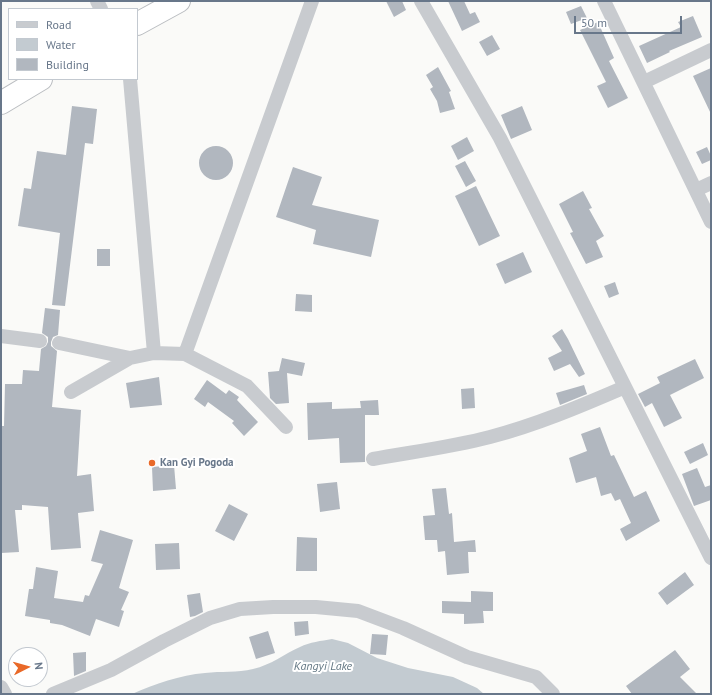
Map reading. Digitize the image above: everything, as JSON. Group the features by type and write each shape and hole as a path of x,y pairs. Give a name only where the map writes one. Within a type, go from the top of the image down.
{"highway":[{"path":"138,23 179,1"},
{"path":"1,103 39,80"}],"street":[{"path":"185,354 312,1"},
{"path":"421,1 500,138 711,558"},
{"path":"604,1 711,222"},
{"path":"644,82 711,50"},
{"path":"130,80 154,353"},
{"path":"696,190 711,183"},
{"path":"1,336 40,341"},
{"path":"58,343 130,358"},
{"path":"71,392 130,358 154,353 185,354 247,386 286,427"},
{"path":"373,459 440,448 490,437 537,422 625,387"},
{"path":"53,694 111,670 210,618 240,609 274,607 316,607 358,611 403,628 468,657 536,677 553,694"},
{"path":"1,687 5,694"}],"water":[{"name":"Kangyi Lake","path":"332,639 348,643 377,658 408,668 453,677 477,688 484,694 132,694 159,683 186,676 253,669 272,662 304,645"}],"building":[{"path":"386,1 402,1 406,10 394,17"},
{"path":"448,1 464,1 470,14 475,12 480,22 462,31"},
{"path":"581,6 587,18 571,24 566,12"},
{"path":"693,16 702,37 669,51 670,52 647,63 639,46 681,27 678,22"},
{"path":"598,22 614,58 609,61 628,98 608,108 597,86 606,82 580,30"},
{"path":"492,35 500,49 487,56 479,42"},
{"path":"438,67 451,91 449,92 455,109 440,113 437,101 430,89 433,87 426,75"},
{"path":"711,68 711,114 693,76"},
{"path":"72,106 97,109 93,144 85,143 65,306 52,305 60,233 18,226 24,188 31,189 37,151 66,155"},
{"path":"522,106 532,130 511,139 501,115"},
{"path":"467,137 474,151 458,160 451,146"},
{"path":"213,146 219,146 228,151 232,157 232,169 228,175 219,180 213,180 204,175 199,166 199,160 204,151"},
{"path":"707,147 711,160 702,164 696,152"},
{"path":"465,161 476,181 466,187 455,166"},
{"path":"293,167 322,177 312,205 379,220 371,257 313,244 316,230 276,217"},
{"path":"476,186 500,236 479,246 455,196"},
{"path":"583,191 592,208 589,209 604,236 596,241 603,257 586,264 570,233 573,232 559,204"},
{"path":"97,249 110,249 110,266 97,266"},
{"path":"523,252 532,272 505,284 496,264"},
{"path":"615,282 619,294 609,298 604,286"},
{"path":"296,294 312,295 312,312 295,311"},
{"path":"45,308 60,310 58,335 53,337 51,342 51,346 57,351 52,407 81,410 77,476 91,474 94,511 78,513 81,548 51,550 48,507 22,505 22,510 15,510 19,552 1,553 1,426 4,426 5,384 22,384 23,370 39,371 41,349 46,346 48,342 48,337 42,333"},
{"path":"562,329 585,374 579,377 570,364 554,371 548,358 562,351 552,336"},
{"path":"282,358 305,363 302,376 287,373 289,403 276,404 270,398 268,372 279,371"},
{"path":"695,359 704,378 670,395 682,418 664,427 652,403 645,407 638,394 660,383 657,377"},
{"path":"159,377 162,405 130,408 126,383"},
{"path":"207,380 226,394 229,390 239,397 237,400 258,422 244,436 232,423 234,421 208,402 205,407 194,399"},
{"path":"584,385 587,394 560,405 556,393"},
{"path":"474,388 475,408 462,409 461,389"},
{"path":"378,400 379,415 365,415 365,462 340,463 339,438 308,440 307,403 332,402 332,409 361,408 360,401"},
{"path":"600,427 611,456 614,455 634,497 646,491 660,521 626,541 620,529 631,523 620,499 615,501 611,493 601,496 596,477 576,483 569,458 587,451 581,434"},
{"path":"703,443 708,455 690,464 684,452"},
{"path":"174,465 176,489 153,491 152,467"},
{"path":"697,468 705,487 711,485 711,500 694,506 682,474"},
{"path":"337,482 340,509 320,512 317,484"},
{"path":"446,488 449,514 452,513 454,542 475,540 476,552 468,552 469,573 447,575 445,551 438,552 437,540 425,540 423,516 435,515 432,489"},
{"path":"229,504 248,514 234,541 215,531"},
{"path":"100,530 133,540 119,588 129,592 121,610 124,611 119,627 96,619 90,636 62,625 50,623 50,620 25,616 29,589 33,589 36,567 58,571 54,598 83,602 85,595 89,596 103,564 91,561"},
{"path":"297,537 317,538 317,571 296,571"},
{"path":"179,543 180,569 156,570 155,544"},
{"path":"685,572 694,585 667,605 658,593"},
{"path":"471,591 493,592 493,611 483,611 484,623 464,624 464,614 442,613 442,601 471,602"},
{"path":"200,593 203,612 190,617 187,595"},
{"path":"308,621 309,634 295,636 294,622"},
{"path":"268,631 275,653 256,659 249,637"},
{"path":"372,634 388,635 386,655 370,654"},
{"path":"675,650 690,669 680,677 697,694 632,694 626,686"},
{"path":"86,652 86,671 74,676 73,653"}],"place":[{"name":"Kan Gyi Pogoda","path":"152,463"}]}
